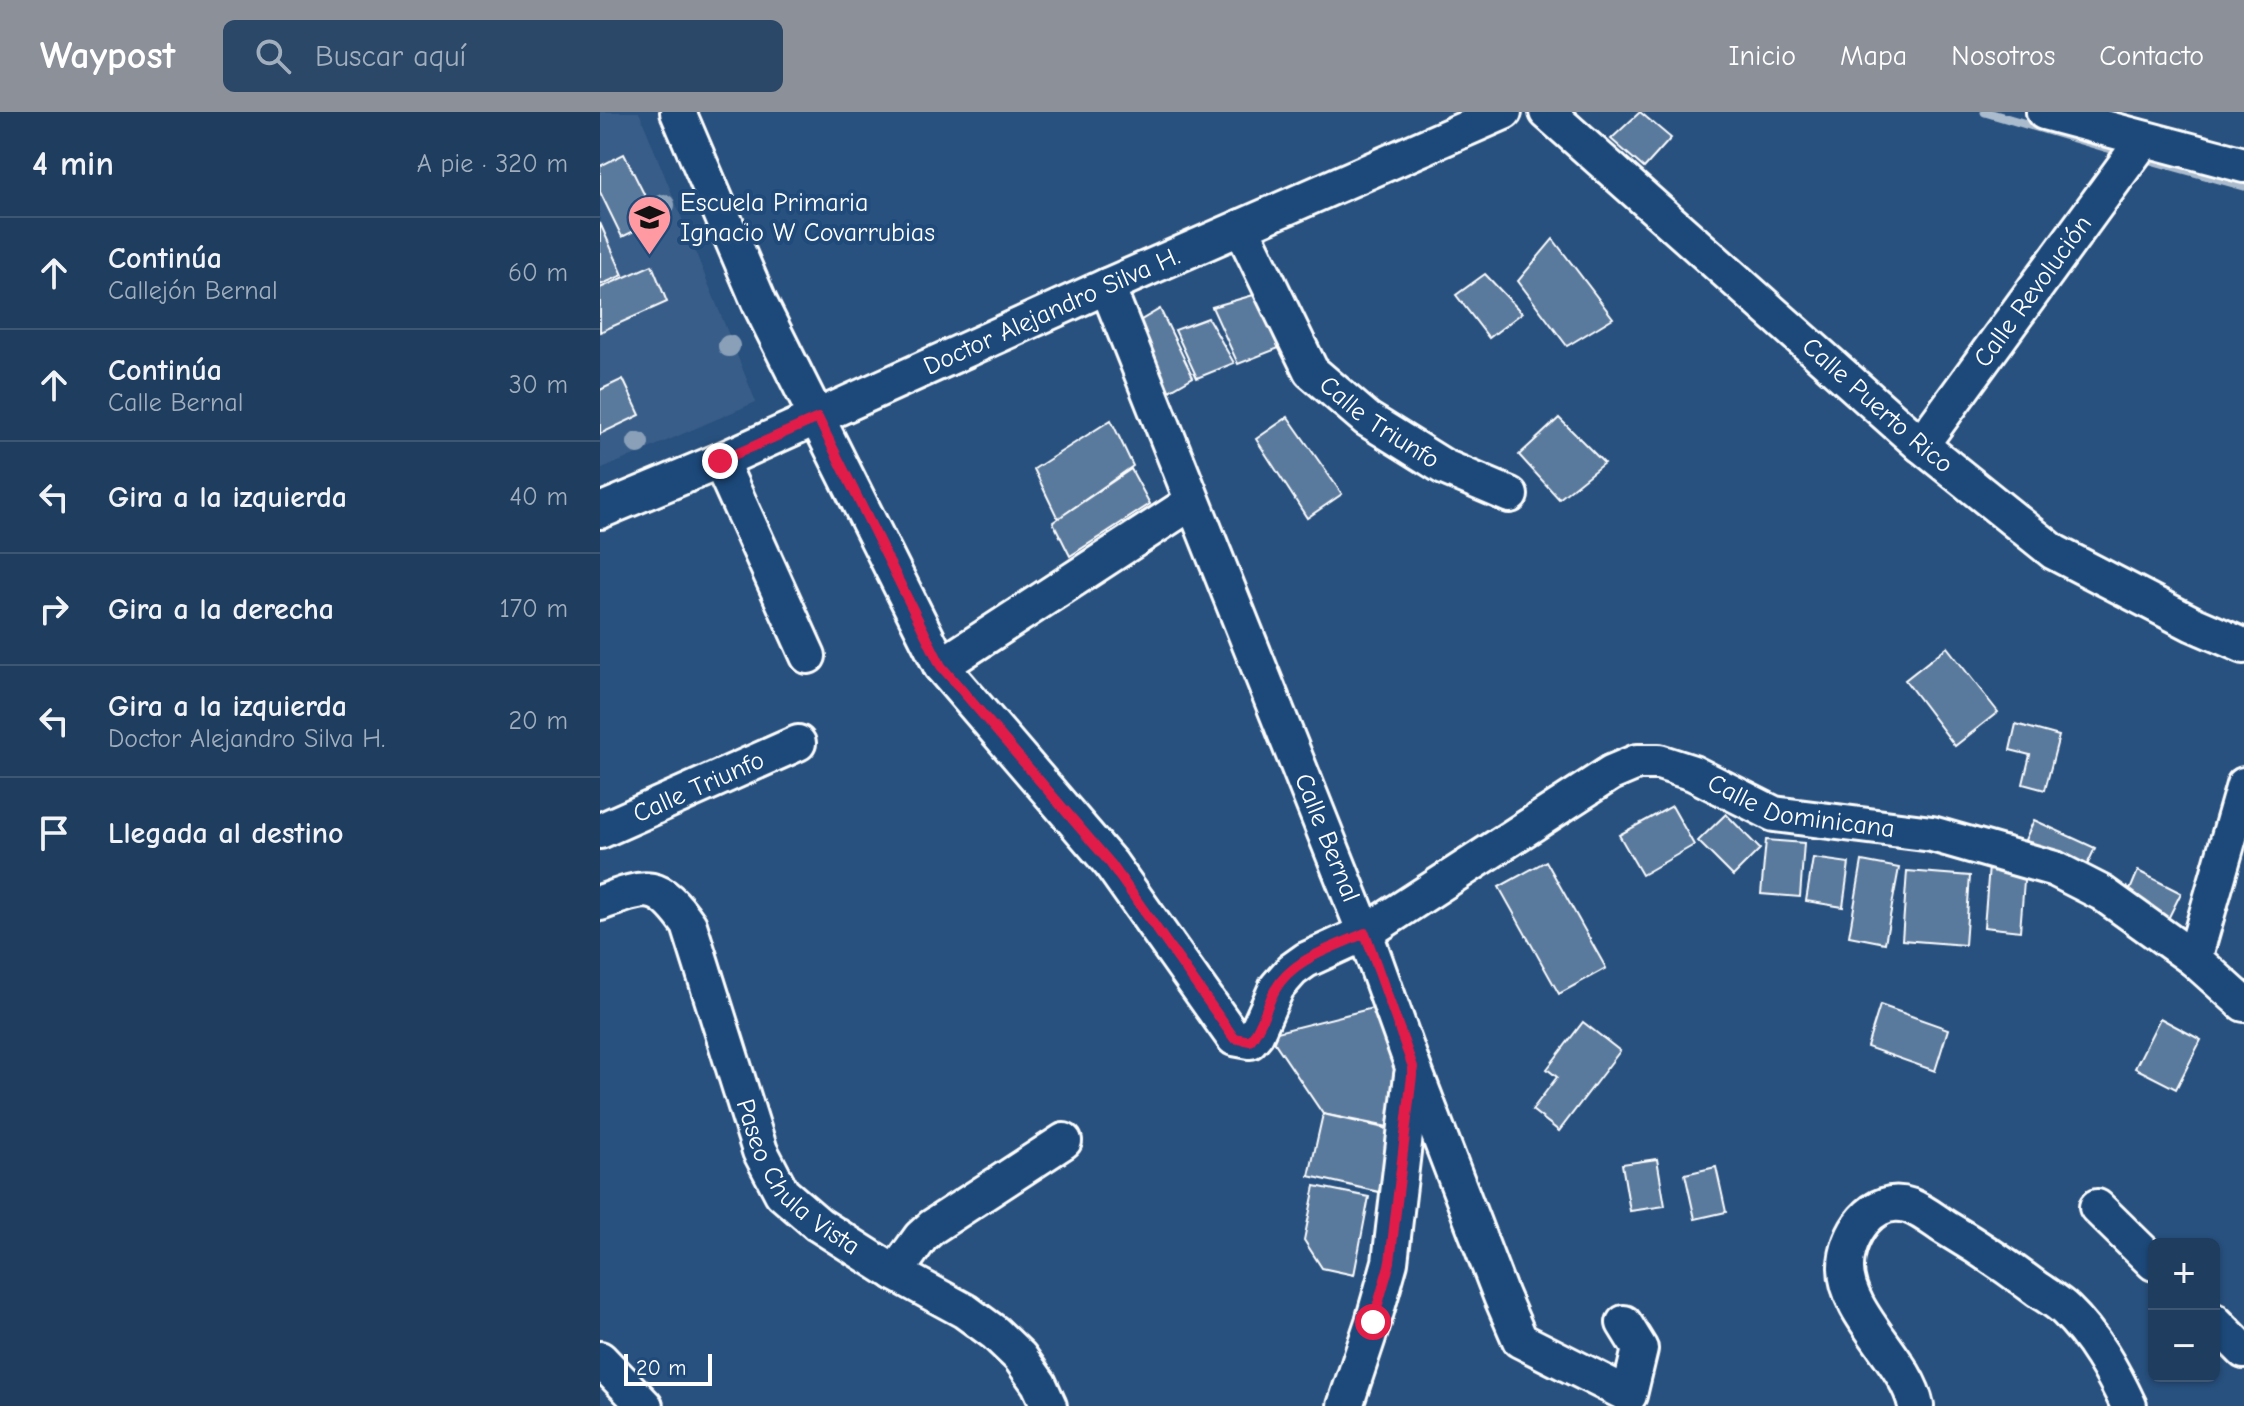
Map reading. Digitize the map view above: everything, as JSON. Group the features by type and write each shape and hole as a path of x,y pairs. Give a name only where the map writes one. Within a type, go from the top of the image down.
{"street":[{"path":"678,112 760,304 941,666 1192,502"},
{"name":"Doctor Alejandro Silva H.","path":"600,511 818,418 1107,286 1504,112"},
{"name":"Calle Puerto Rico","path":"1547,112 1921,445 2054,552 2193,624 2244,646"},
{"path":"2044,112 2144,139 2240,156"},
{"name":"Calle Revolución","path":"1921,445 2144,139"},
{"name":"Calle Triunfo","path":"1241,227 1311,371 1367,419 1444,467 1510,495"},
{"name":"Calle Bernal","path":"1107,286 1365,933 1413,1067 1520,1340 1629,1395 1640,1349 1624,1323"},
{"path":"720,461 808,656"},
{"name":"Calle Dominicana","path":"941,666 1111,864 1234,1038 1250,1041 1277,987 1306,960 1365,933 1611,773 1637,762 1659,762 1693,773 1774,814 1932,834 2055,869 2102,893 2194,959 2244,1004"},
{"name":"Calle Triunfo","path":"600,831 798,743"},
{"path":"2194,959 2244,785"},
{"name":"Paseo Chula Vista","path":"600,903 635,890 655,890 674,904 689,925 760,1151 782,1193 818,1224 895,1273 965,1311 995,1333 1020,1357 1039,1384 1049,1406"},
{"path":"1345,1406 1390,1262 1413,1067"},
{"path":"895,1273 932,1227 1064,1141"},
{"path":"1916,1406 1898,1367 1853,1297 1846,1271 1847,1248 1853,1233 1870,1214 1885,1205 1910,1206 1996,1258 2067,1311 2109,1364 2129,1406"},
{"path":"2097,1207 2148,1257"},
{"path":"2220,1327 2244,1351"},
{"path":"600,1359 645,1406"}],"shaded area":[{"name":"Escuela Primaria Ignacio W Covarrubias","path":"600,112 639,112 756,402 600,470"}],"building":[{"path":"1640,112 1671,138 1644,168 1611,139"},
{"path":"624,154 657,220 622,237 600,192 600,166"},
{"path":"600,223 623,275 600,285"},
{"path":"1553,239 1613,318 1567,346 1518,281"},
{"path":"652,265 667,302 600,332 600,288"},
{"path":"1485,274 1522,313 1489,338 1456,295"},
{"path":"1257,294 1279,348 1238,364 1212,307"},
{"path":"1160,309 1193,377 1162,395 1131,326"},
{"path":"1208,318 1234,363 1197,378 1175,330"},
{"path":"623,379 640,415 600,434 600,390"},
{"path":"1288,417 1342,494 1307,518 1256,439"},
{"path":"1559,418 1604,463 1559,499 1519,455"},
{"path":"1111,420 1133,466 1058,519 1034,469"},
{"path":"1131,469 1150,504 1070,556 1053,522"},
{"path":"1947,647 1998,712 1955,746 1905,680"},
{"path":"2016,724 2059,736 2045,790 2023,784 2030,755 2010,750"},
{"path":"1672,806 1694,845 1642,875 1619,835"},
{"path":"1726,814 1760,849 1733,876 1698,841"},
{"path":"2034,820 2095,848 2081,878 2020,851"},
{"path":"1766,840 1804,843 1800,897 1761,894"},
{"path":"1813,858 1849,863 1843,907 1806,901"},
{"path":"1546,861 1606,968 1559,994 1499,887"},
{"path":"1862,861 1899,868 1885,943 1849,936"},
{"path":"1989,866 2025,869 2020,931 1984,927"},
{"path":"1907,871 1970,876 1965,945 1902,940"},
{"path":"2138,871 2181,893 2164,927 2125,902"},
{"path":"1880,1005 1948,1029 1935,1071 1867,1047"},
{"path":"1381,1006 1399,1075 1388,1127 1323,1114 1269,1034"},
{"path":"2160,1018 2201,1040 2176,1089 2135,1068"},
{"path":"1583,1022 1620,1051 1559,1131 1532,1110 1557,1077 1547,1069"},
{"path":"1323,1114 1393,1130 1379,1192 1309,1176"},
{"path":"1657,1159 1665,1206 1630,1211 1622,1164"},
{"path":"1716,1167 1726,1212 1695,1219 1685,1174"},
{"path":"1315,1186 1369,1197 1354,1275 1322,1268 1304,1240"}],"waterway":[{"path":"1985,112 2125,153"},
{"path":"2140,157 2244,186"}],"place":[{"name":"Escuela Primaria Ignacio W Covarrubias","path":"649,257"}],"route":[{"path":"720,461 818,418 941,666 1111,864 1234,1038 1250,1041 1256,1034 1277,987 1292,970 1306,960 1365,933 1413,1067 1390,1262 1373,1322"}]}
